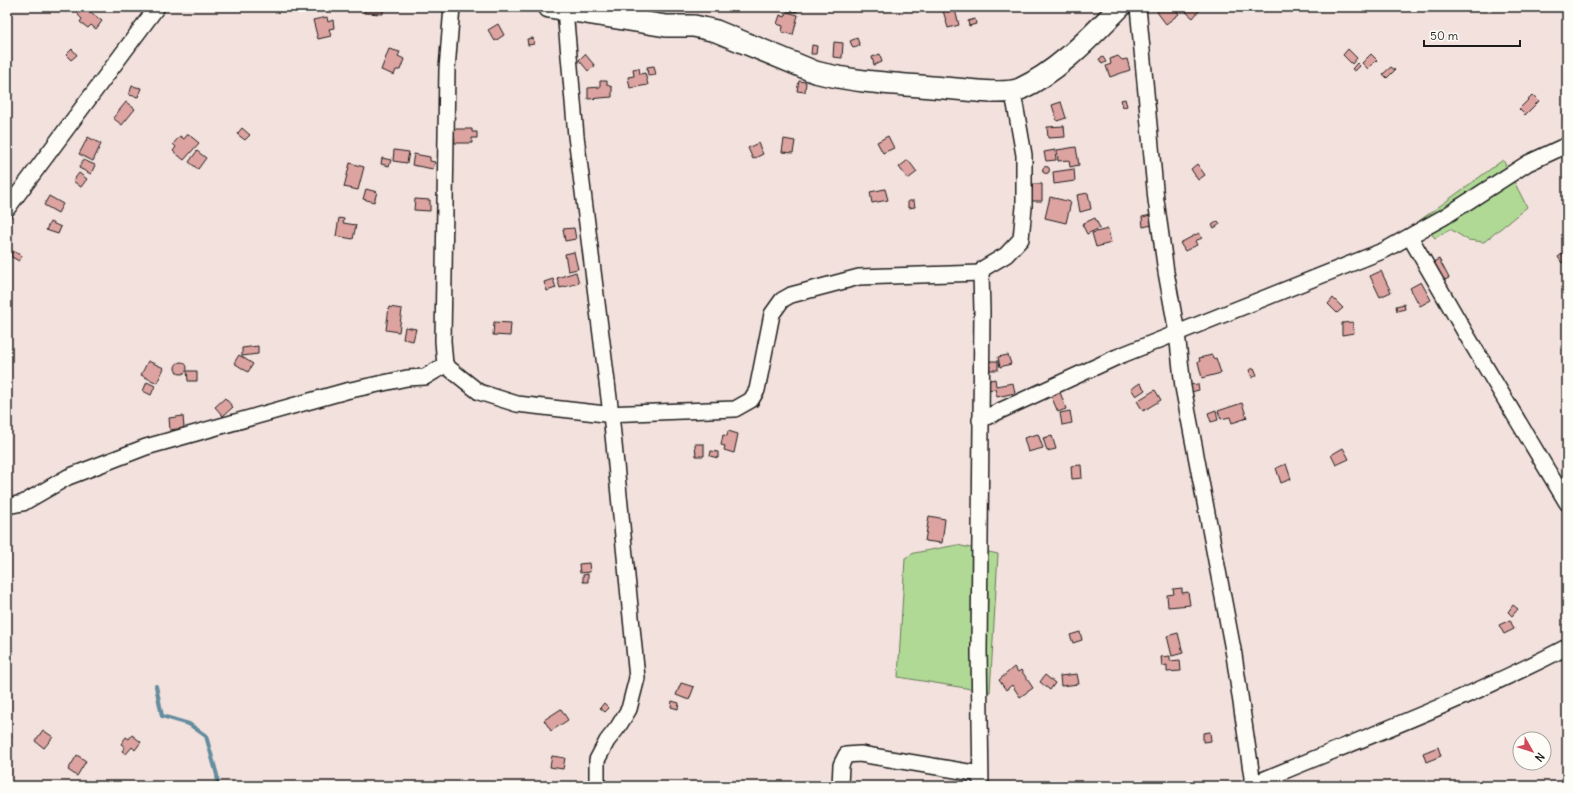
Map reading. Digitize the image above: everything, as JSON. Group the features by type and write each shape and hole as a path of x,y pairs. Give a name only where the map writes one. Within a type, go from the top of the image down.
{"street":[{"path":"7,209 157,7"},
{"path":"452,7 447,69 443,341 445,365 479,392 517,404 611,414 735,409 745,405 751,400 757,390 772,314 782,300 791,295 859,277 981,273"},
{"path":"597,786 597,760 607,741 629,709 637,678 629,584 611,414 576,136 557,9 666,26 694,26 716,31 815,72 830,76 865,81 981,91 1011,92 1037,79 1070,56 1120,7"},
{"path":"1138,7 1156,200 1166,272 1183,387 1234,655 1250,785 1471,693 1567,647"},
{"path":"840,786 841,765 846,755 860,754 980,780 979,651 981,273 984,268 1006,255 1021,240 1024,207 1024,155 1015,104 1011,92"},
{"path":"980,420 1117,357 1385,250 1410,237 1514,171 1567,145"},
{"path":"1410,237 1567,503"},
{"path":"7,506 23,503 68,477 146,447 346,391 407,378 425,377 445,365"}],"green space":[{"path":"1503,160 1527,207 1484,242 1468,240 1450,229 1435,238 1419,221"},
{"path":"957,545 998,554 990,692 898,677 905,558 914,553"}],"building":[{"path":"84,7 102,21 96,29 91,25 88,28 80,22 82,19 78,15"},
{"path":"365,7 383,7 383,14 364,13"},
{"path":"787,7 798,7 797,12 786,10"},
{"path":"942,7 949,7 950,11 955,10 959,25 948,28"},
{"path":"1163,7 1173,7 1179,14 1166,24 1157,12"},
{"path":"1190,7 1195,7 1199,11 1193,18 1186,12"},
{"path":"787,12 798,15 793,35 782,32 783,26 777,24 780,15 785,17"},
{"path":"327,17 328,22 333,20 334,28 329,29 331,36 318,39 313,20"},
{"path":"975,19 976,24 969,26 968,21"},
{"path":"498,24 504,35 495,41 488,30"},
{"path":"533,38 534,44 528,45 527,39"},
{"path":"857,38 860,46 853,48 850,41"},
{"path":"834,42 843,43 842,58 833,57"},
{"path":"812,45 817,46 816,54 811,54"},
{"path":"72,49 77,55 71,60 66,55"},
{"path":"389,49 400,52 398,56 404,59 400,70 396,70 394,75 381,70"},
{"path":"1348,49 1357,58 1352,64 1343,55"},
{"path":"585,54 595,66 588,71 579,60"},
{"path":"880,54 882,62 874,65 872,57"},
{"path":"1371,54 1377,60 1368,69 1362,63"},
{"path":"1118,56 1122,60 1127,59 1130,70 1110,77 1106,66 1111,64 1110,59"},
{"path":"1103,57 1106,62 1102,64 1099,59"},
{"path":"1357,63 1360,66 1355,71 1352,69"},
{"path":"654,66 656,75 648,76 647,67"},
{"path":"1391,67 1395,70 1387,78 1383,74"},
{"path":"639,68 640,74 645,73 648,85 630,88 628,77 634,76 633,69"},
{"path":"600,81 607,81 607,85 612,87 612,97 588,99 588,88 600,87"},
{"path":"799,81 806,82 805,92 797,91"},
{"path":"132,86 141,88 138,97 129,95"},
{"path":"1533,95 1539,101 1525,115 1519,109"},
{"path":"1125,99 1127,106 1123,107 1121,100"},
{"path":"126,102 135,109 122,125 113,118"},
{"path":"1061,102 1066,118 1057,121 1052,105"},
{"path":"1064,126 1065,137 1048,138 1047,127"},
{"path":"242,128 250,135 245,140 237,134"},
{"path":"454,129 472,129 472,132 477,132 477,138 472,138 472,143 455,143"},
{"path":"188,134 199,143 184,160 173,151 176,147 173,144 180,136 184,139"},
{"path":"888,136 894,148 883,153 877,142"},
{"path":"88,137 101,144 93,161 79,154"},
{"path":"784,139 795,141 793,153 782,152"},
{"path":"758,143 763,154 753,159 748,148"},
{"path":"1076,147 1079,165 1070,167 1069,160 1058,161 1057,150"},
{"path":"394,150 409,152 407,163 393,161"},
{"path":"1055,150 1056,160 1046,161 1044,152"},
{"path":"197,151 206,158 198,169 189,162"},
{"path":"414,154 430,157 430,161 435,162 433,169 412,165"},
{"path":"382,158 391,160 389,166 381,164"},
{"path":"83,160 95,165 91,174 79,168"},
{"path":"908,160 917,172 908,179 899,167"},
{"path":"350,163 364,167 358,190 344,187"},
{"path":"1197,164 1205,175 1198,180 1191,169"},
{"path":"1046,166 1049,167 1049,173 1046,174 1043,173 1042,170 1043,167"},
{"path":"1074,169 1075,181 1054,184 1053,172"},
{"path":"79,173 87,179 81,187 73,181"},
{"path":"1031,184 1042,184 1042,201 1032,201"},
{"path":"366,189 377,192 374,202 363,199"},
{"path":"885,189 888,200 872,203 870,192"},
{"path":"1088,193 1091,209 1080,212 1077,195"},
{"path":"49,196 63,204 58,213 44,205"},
{"path":"1050,197 1071,202 1066,223 1045,218"},
{"path":"415,199 430,200 430,211 414,210"},
{"path":"908,201 914,201 915,207 908,208"},
{"path":"1151,215 1152,225 1143,227 1142,217"},
{"path":"339,218 344,219 343,223 356,225 353,239 336,236"},
{"path":"1095,218 1100,228 1087,234 1082,224"},
{"path":"1218,221 1220,224 1214,228 1212,225"},
{"path":"50,222 61,227 58,234 46,230"},
{"path":"574,228 576,239 565,241 563,229"},
{"path":"1108,229 1111,243 1096,247 1092,233"},
{"path":"1199,233 1202,238 1195,241 1197,245 1185,251 1180,243"},
{"path":"13,251 22,256 19,261 10,256"},
{"path":"574,252 578,269 568,271 565,254"},
{"path":"1562,254 1566,260 1562,263 1558,257"},
{"path":"1439,259 1449,278 1442,281 1433,262"},
{"path":"1381,271 1391,292 1380,297 1370,276"},
{"path":"576,272 579,283 560,288 557,278"},
{"path":"553,279 556,288 547,291 544,282"},
{"path":"1421,282 1431,300 1420,306 1410,288"},
{"path":"1333,298 1343,308 1337,313 1328,304"},
{"path":"1404,304 1405,309 1397,311 1396,306"},
{"path":"389,307 402,309 399,332 386,330"},
{"path":"494,322 511,323 510,336 493,335"},
{"path":"1353,322 1354,333 1342,335 1342,323"},
{"path":"405,327 416,329 413,341 403,339"},
{"path":"258,346 258,354 242,356 242,348"},
{"path":"239,355 253,364 248,372 234,363"},
{"path":"1008,355 1011,364 1000,367 998,357"},
{"path":"1212,355 1213,359 1216,358 1221,373 1202,378 1198,362 1200,361 1199,358"},
{"path":"148,361 164,368 157,383 141,375"},
{"path":"987,361 998,361 998,370 987,370"},
{"path":"183,362 186,363 186,373 179,374 176,373 175,366 176,363"},
{"path":"1254,368 1257,375 1252,378 1249,370"},
{"path":"187,371 197,371 197,381 188,381"},
{"path":"995,379 996,386 1013,383 1015,393 997,397 995,389 987,390 986,381"},
{"path":"147,382 155,386 151,395 143,391"},
{"path":"1140,383 1145,390 1136,396 1131,389"},
{"path":"1198,384 1199,390 1191,392 1190,385"},
{"path":"1155,390 1161,400 1143,411 1137,401"},
{"path":"1060,392 1066,409 1058,412 1051,396"},
{"path":"225,398 233,407 223,416 215,407"},
{"path":"1242,403 1247,418 1232,423 1230,417 1221,419 1218,411"},
{"path":"1216,410 1218,420 1211,422 1208,413"},
{"path":"1070,411 1072,423 1062,425 1060,413"},
{"path":"183,416 184,428 170,430 169,418"},
{"path":"728,431 738,434 734,453 724,450 725,446 721,445 723,435 727,436"},
{"path":"1038,434 1043,448 1028,452 1024,438"},
{"path":"1052,436 1056,449 1047,451 1043,438"},
{"path":"695,444 704,444 704,456 696,456"},
{"path":"1343,448 1349,459 1336,465 1331,455"},
{"path":"711,451 718,452 718,458 710,456"},
{"path":"1286,464 1291,479 1281,483 1276,468"},
{"path":"1081,465 1082,478 1072,479 1071,466"},
{"path":"929,516 945,519 942,543 925,541"},
{"path":"589,563 590,572 580,573 579,564"},
{"path":"588,574 588,582 583,582 583,575"},
{"path":"1182,588 1182,593 1188,592 1190,605 1168,607 1167,595 1174,594 1173,589"},
{"path":"1513,605 1518,609 1512,616 1508,612"},
{"path":"1510,620 1514,629 1504,634 1499,625"},
{"path":"1080,632 1082,640 1073,643 1070,635"},
{"path":"1178,633 1183,653 1172,656 1167,636"},
{"path":"1170,656 1170,661 1180,660 1181,671 1167,672 1167,665 1162,666 1161,657"},
{"path":"1014,667 1018,672 1021,670 1033,688 1020,697 1012,685 1006,690 999,680"},
{"path":"1077,674 1079,684 1061,686 1060,676"},
{"path":"1045,675 1055,683 1050,690 1040,682"},
{"path":"681,683 694,687 689,700 676,695"},
{"path":"672,701 679,703 678,709 671,707"},
{"path":"604,703 609,708 605,712 600,708"},
{"path":"561,709 568,720 551,731 544,720"},
{"path":"43,730 53,737 44,748 35,741"},
{"path":"7,732 12,736 7,743"},
{"path":"1210,732 1211,741 1203,742 1203,733"},
{"path":"132,735 141,742 135,750 132,747 126,754 122,751 125,747 121,744 126,737 129,739"},
{"path":"1438,747 1441,756 1426,762 1423,753"},
{"path":"77,755 86,761 77,776 68,770"},
{"path":"552,756 565,758 563,769 550,767"}],"waterway":[{"path":"156,686 162,716 189,724 206,736 217,775 218,786"}]}
